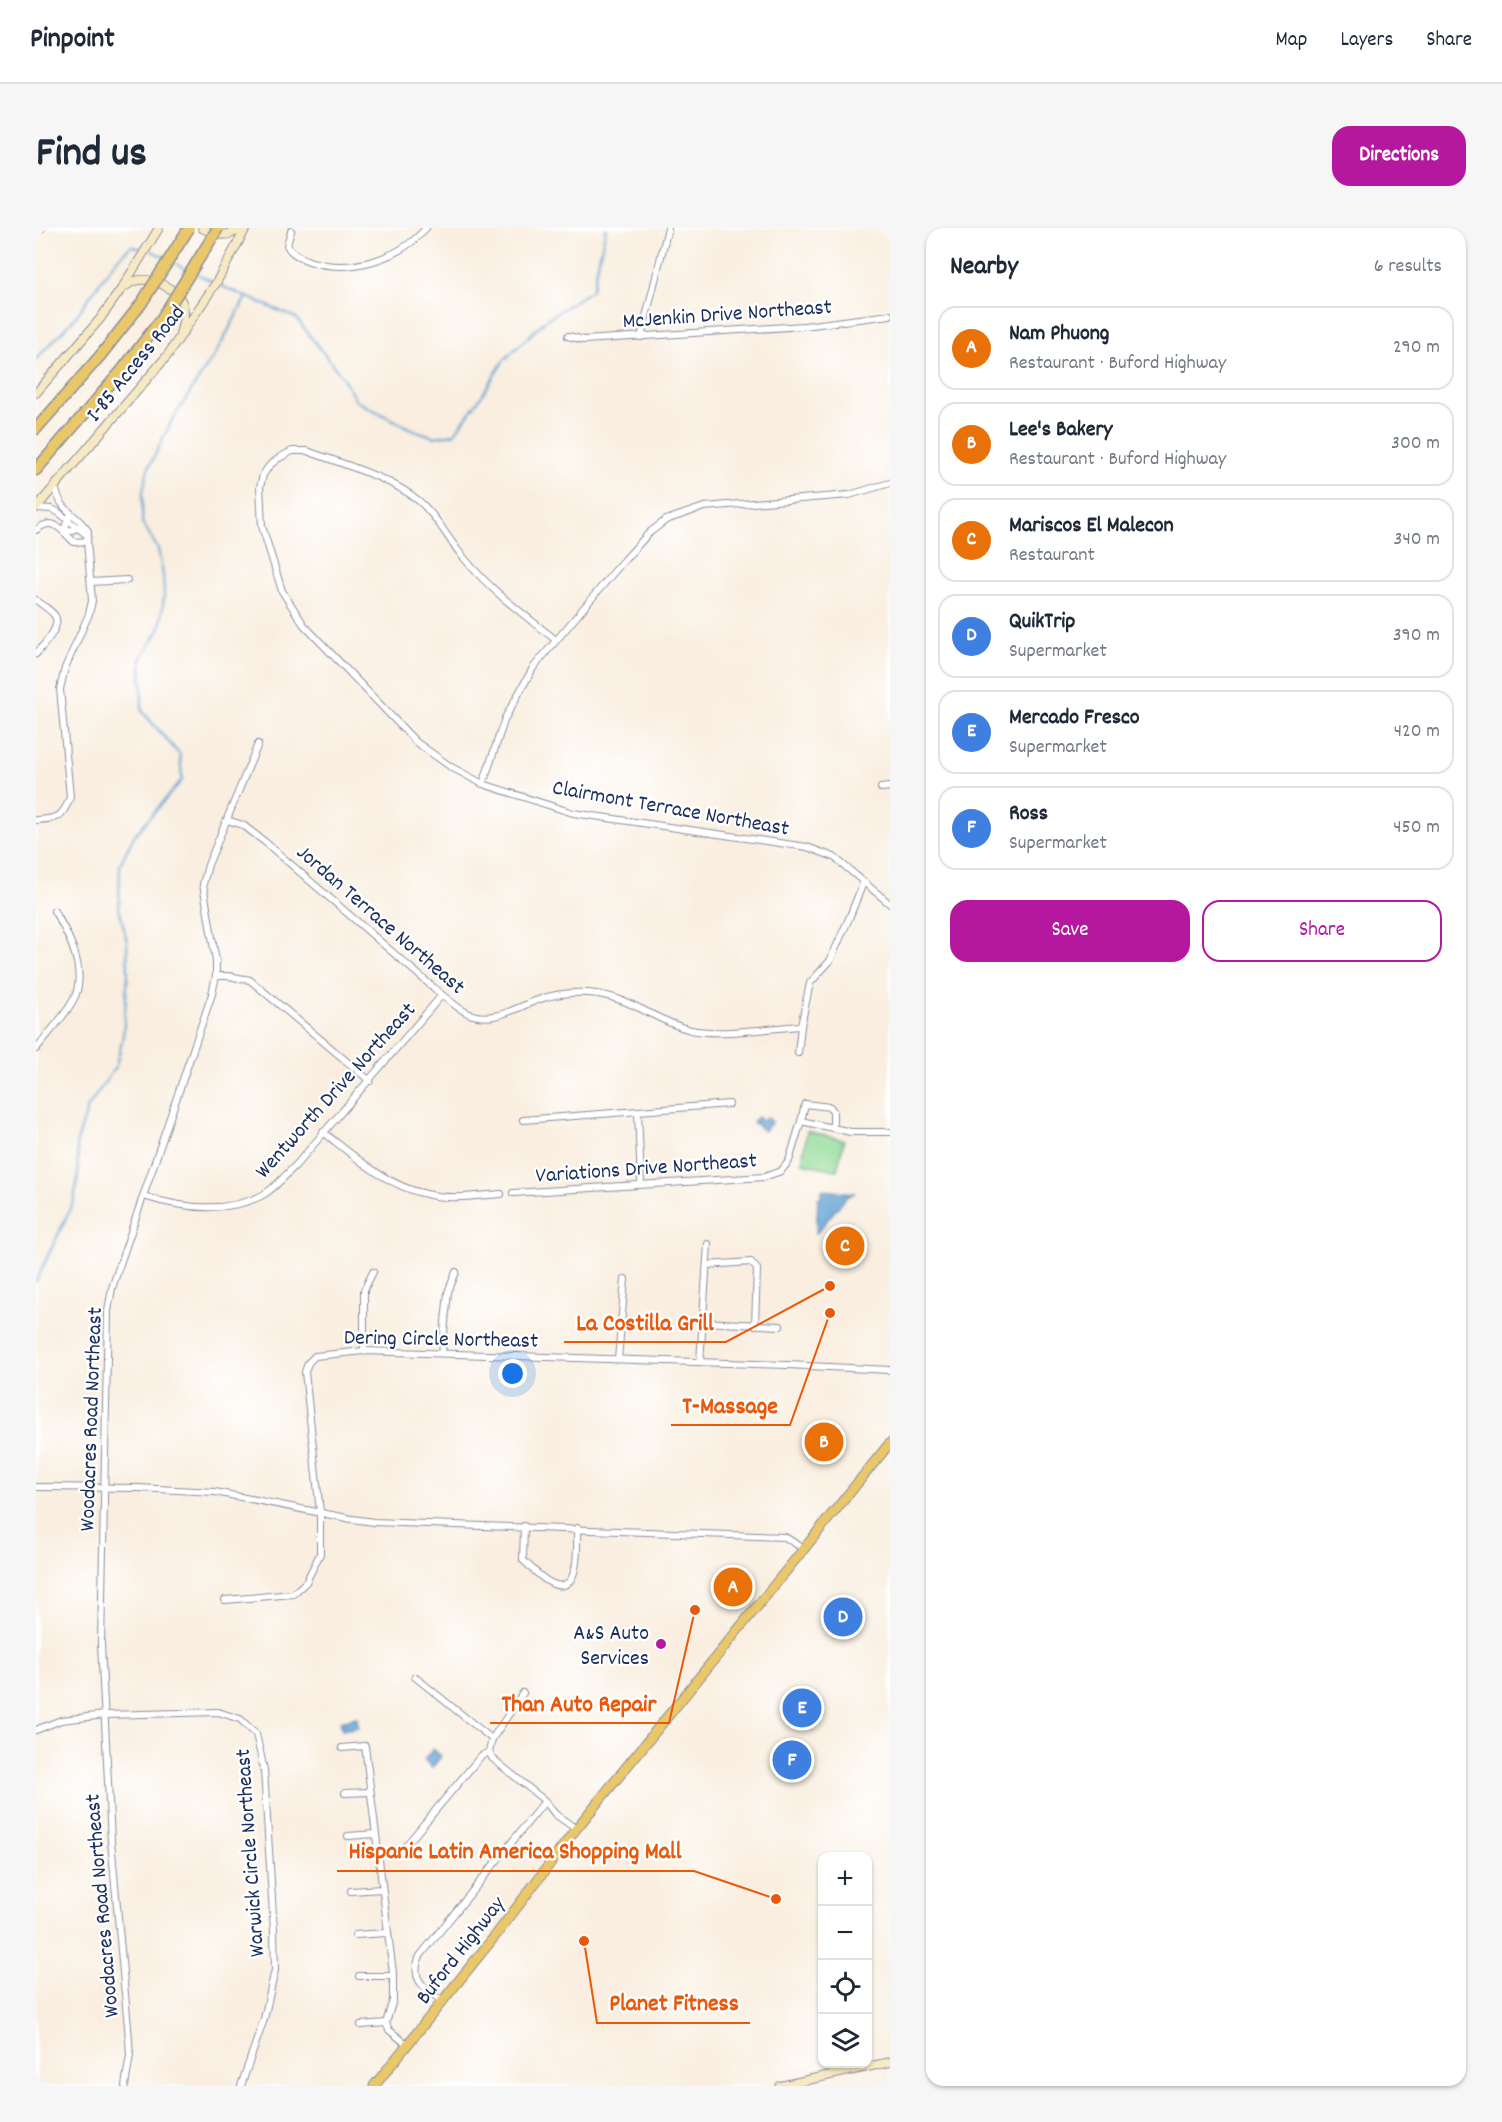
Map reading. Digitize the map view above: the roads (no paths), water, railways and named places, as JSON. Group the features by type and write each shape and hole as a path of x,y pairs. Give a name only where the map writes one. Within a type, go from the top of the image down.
{"highway":[{"path":"36,429 100,356 141,304 189,228"},
{"path":"36,470 123,369 162,318 218,228"}],"main road":[{"path":"36,393 75,350 122,288 159,228"},
{"path":"202,228 224,236 241,228"},
{"name":"I-85 Access Road","path":"36,508 177,343 199,310 246,228"},
{"path":"122,288 137,280 149,281 175,293 181,300 184,310 183,324 177,343"},
{"name":"Buford Highway","path":"374,2086 499,1931 576,1829 890,1443"},
{"path":"780,2086 890,2062"}],"street":[{"path":"36,232 42,228"},
{"path":"291,231 287,245 292,252 316,263 341,266 365,263 392,253 413,240 426,228"},
{"path":"641,337 668,228"},
{"name":"McJenkin Drive Northeast","path":"568,336 585,340 641,337 804,326 890,315"},
{"name":"Clairmont Terrace Northeast","path":"556,640 502,596 464,558 431,512 418,499 399,488 307,451 292,451 279,458 263,475 260,487 262,526 282,591 304,625 416,742 451,766 483,784 573,813 807,847 834,857 862,883 890,904"},
{"path":"483,784 505,718 533,668 642,542 666,520 704,507 849,495 890,483"},
{"path":"36,820 55,819 66,810 70,797 60,689 65,668 89,614 92,601 88,531 69,517 59,502 54,486"},
{"path":"36,508 52,509 69,517"},
{"path":"36,530 44,523 50,523 74,542 87,538"},
{"path":"91,582 127,580"},
{"path":"36,600 55,617 57,622 55,629 36,654"},
{"name":"Woodacres Road Northeast","path":"125,2086 130,2055 129,2027 111,1841 101,1644 108,1311 112,1288 202,1025 216,976 213,939 203,884 208,865 258,744"},
{"path":"881,788 890,787"},
{"name":"Jordan Terrace Northeast","path":"227,820 243,825 265,842 442,995 460,1009 473,1015 488,1017 508,1013 540,999 588,993 625,1000 692,1030 712,1032 801,1026"},
{"path":"798,1053 810,983 830,961 862,883"},
{"path":"36,1049 77,993 75,952 54,911"},
{"path":"216,976 250,981 370,1081"},
{"name":"Wentworth Drive Northeast","path":"143,1196 179,1206 210,1208 232,1206 263,1195 277,1184 370,1081 442,995"},
{"path":"523,1120 729,1104"},
{"path":"833,1128 833,1111 830,1107 805,1104 801,1121 851,1132 890,1132"},
{"path":"638,1112 641,1184"},
{"name":"Variations Drive Northeast","path":"513,1193 764,1177 781,1171 789,1161 801,1121"},
{"path":"323,1132 373,1170 401,1186 427,1195 501,1194"},
{"path":"700,1362 708,1244"},
{"path":"707,1265 751,1262 757,1269 755,1325"},
{"path":"364,1351 364,1290 373,1272"},
{"path":"442,1353 448,1292 456,1272"},
{"path":"618,1359 625,1279"},
{"path":"702,1322 780,1326"},
{"name":"Dering Circle Northeast","path":"225,1600 293,1594 306,1582 320,1554 320,1512 306,1367 315,1356 364,1351 890,1370"},
{"path":"36,1487 215,1492 352,1519 374,1521 785,1537 804,1549"},
{"path":"524,1526 523,1560 548,1581 562,1586 573,1578 576,1566 577,1528"},
{"path":"416,1677 492,1739"},
{"path":"523,1693 492,1739 489,1752 492,1758 545,1801 555,1814 576,1829"},
{"name":"Warwick Circle Northeast","path":"36,1730 61,1720 105,1715 218,1712 240,1719 256,1734 264,1781 274,1931 274,1970 264,2019 242,2086"},
{"path":"342,1748 364,1746 393,1976 393,2000 386,2023 389,2030 408,2044"},
{"path":"403,1849 481,1756 489,1752"},
{"path":"345,1793 370,1792"},
{"path":"443,2002 418,1980 415,1966 420,1956 545,1801"},
{"path":"348,1836 375,1834"},
{"path":"351,1891 382,1889"},
{"path":"355,1935 386,1932"},
{"path":"359,1976 393,1976"},
{"path":"361,2025 386,2023"}],"water":[{"path":"758,1117 763,1121 767,1117 772,1122 764,1131 753,1122"},
{"path":"822,1190 854,1193 846,1197 816,1234 818,1198 821,1197"},
{"path":"357,1717 358,1727 342,1730 340,1721"},
{"path":"433,1749 441,1756 432,1768 424,1760"}],"waterway":[{"path":"219,285 296,318 343,378 356,401 409,428 434,437 454,434 504,360 547,319 592,290 606,228"},
{"path":"36,359 74,319 115,261 131,246 144,249"},
{"path":"150,250 166,258"},
{"path":"171,261 187,270"},
{"path":"195,273 214,282"},
{"path":"36,1281 74,1201 78,1174 77,1142 88,1107 116,1066 123,1036 128,973 127,942 119,907 120,864 134,836 182,780 180,755 142,711 141,659 160,628 164,596 158,549 142,522 143,491 148,469 171,422 220,346 246,297"}],"place":[{"name":"Mariscos El Malecon","path":"845,1246"},
{"name":"La Costilla Grill","path":"830,1286"},
{"name":"T-Massage","path":"830,1313"},
{"name":"Lee's Bakery","path":"824,1442"},
{"name":"Nam Phuong","path":"733,1587"},
{"name":"Than Auto Repair","path":"695,1610"},
{"name":"QuikTrip","path":"843,1617"},
{"name":"A&S Auto Services","path":"661,1644"},
{"name":"Mercado Fresco","path":"802,1708"},
{"name":"Ross","path":"792,1760"},
{"name":"Hispanic Latin America Shopping Mall","path":"776,1899"},
{"name":"Planet Fitness","path":"584,1941"}]}
